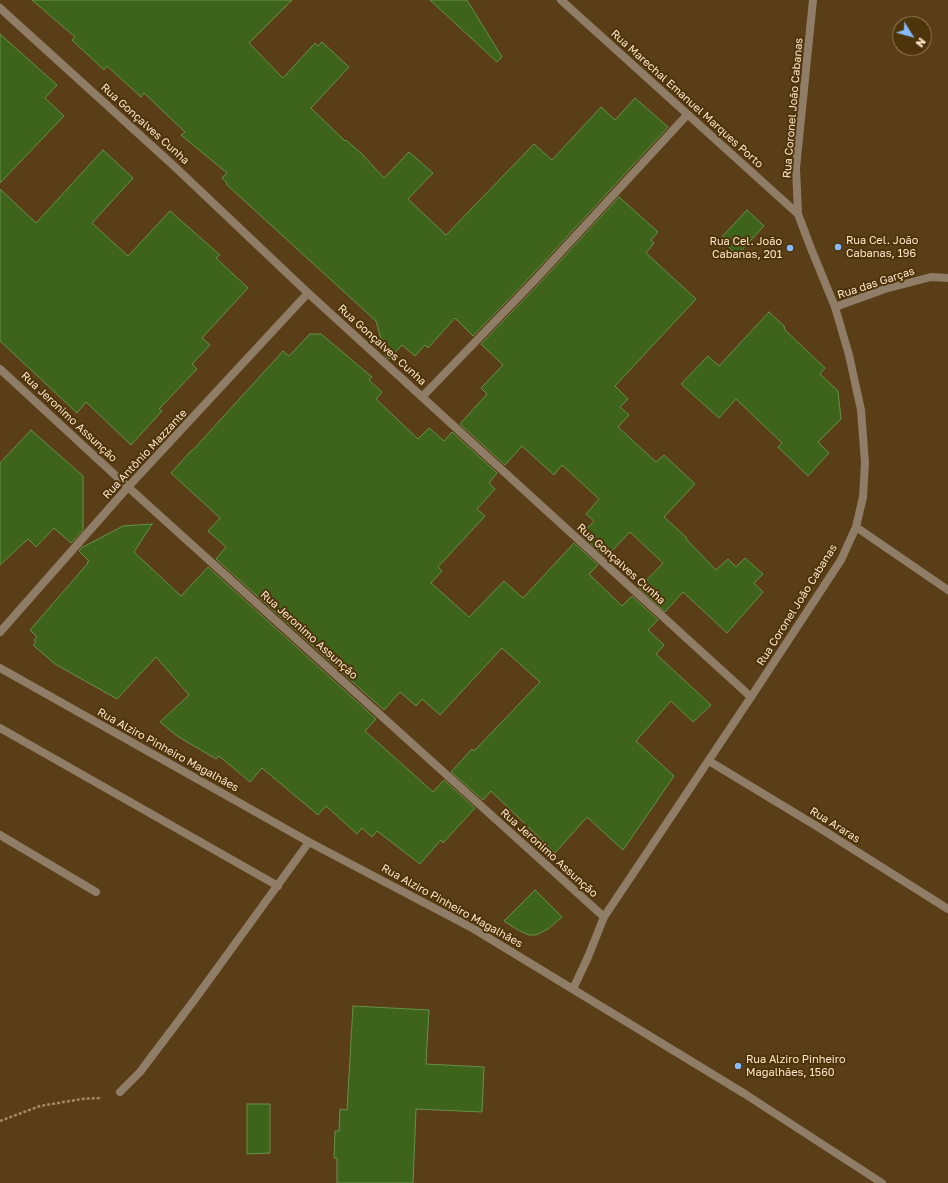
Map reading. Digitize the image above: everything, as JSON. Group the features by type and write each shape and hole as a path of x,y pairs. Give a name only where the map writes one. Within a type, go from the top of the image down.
{"street":[{"name":"Rua Marechal Emanuel Marques Porto","path":"561,0 798,214"},
{"name":"Rua Coronel João Cabanas","path":"573,989 588,958 604,917 841,560 856,527 863,497 865,463 861,410 835,308 798,214 796,168 813,0"},
{"name":"Rua Gonçalves Cunha","path":"0,8 174,166 308,293 751,697"},
{"path":"422,397 534,281 687,115"},
{"name":"Rua das Garças","path":"835,308 885,289 931,277 948,278"},
{"name":"Rua Antônio Mazzante","path":"0,632 128,487 308,293"},
{"name":"Rua Jeronimo Assunção","path":"0,369 128,487 604,917"},
{"path":"856,527 948,590"},
{"name":"Rua Alziro Pinheiro Magalhães","path":"0,668 309,842 474,929 745,1094 882,1183"},
{"path":"0,728 278,886"},
{"name":"Rua Araras","path":"709,761 818,827 948,909"},
{"path":"0,835 96,892"},
{"path":"120,1092 140,1072 309,842"}],"path":[{"path":"0,1121 40,1106 82,1099 106,1098 120,1092"}],"building":[{"path":"32,0 292,0 249,43 283,78 315,43 318,46 322,42 349,67 311,108 345,141 346,140 363,155 384,178 409,152 433,173 408,199 446,235 534,144 552,160 601,107 615,120 635,98 668,127 530,277 473,336 455,318 428,348 425,345 415,356 402,345 389,359 386,357 376,321 226,184 227,183 222,178 227,173 181,135 185,132 144,93 141,97 107,66 104,70 72,40 75,37"},
{"path":"430,0 467,0 502,57 497,62"},
{"path":"0,34 57,85 45,98 64,116 0,183"},
{"path":"103,150 133,178 92,223 128,256 170,211 220,255 216,258 248,288 202,338 210,345 192,364 197,369 159,409 162,411 131,445 86,402 77,413 0,341 0,189 36,223"},
{"path":"619,197 658,232 651,240 654,243 646,253 696,299 615,386 628,399 620,407 629,415 618,427 656,462 664,455 695,484 664,517 687,538 686,539 716,570 728,559 736,567 745,558 763,574 754,583 763,592 727,633 683,592 665,612 639,588 663,563 630,532 606,557 581,535 594,521 586,514 599,499 562,465 554,475 522,446 505,465 460,424 487,394 481,388 503,365 481,344"},
{"path":"747,210 764,226 737,255 720,239"},
{"path":"769,312 784,326 785,330 825,368 820,374 838,391 841,419 818,442 829,453 808,476 778,447 782,443 736,399 719,418 681,384 708,356 719,366"},
{"path":"310,334 321,334 372,377 369,380 382,392 376,399 418,439 429,428 444,441 452,432 497,473 489,483 495,489 477,509 485,516 438,567 442,571 431,583 469,617 504,581 523,598 574,543 598,565 589,574 622,606 632,596 658,620 648,630 664,645 656,654 711,705 693,722 671,701 636,741 674,776 623,850 587,817 555,853 491,791 483,800 451,772 472,749 474,751 540,682 502,648 440,715 422,699 416,706 400,692 384,710 216,559 226,547 208,531 220,518 171,473 283,351 289,356"},
{"path":"31,430 83,476 83,530 71,543 54,528 36,547 28,539 0,565 0,463"},
{"path":"152,524 134,552 181,596 208,567 376,719 365,731 433,792 444,780 475,808 443,843 441,840 420,864 377,831 372,837 362,828 357,834 326,806 318,815 262,768 250,782 219,756 216,759 177,736 160,722 189,695 156,657 117,699 55,664 33,645 36,642 34,640 37,637 30,630 88,563 87,562 89,561 79,551 83,546 123,526"},
{"path":"535,890 562,917 548,929 536,935 529,935 504,921"},
{"path":"353,1006 429,1010 426,1064 484,1067 482,1112 416,1109 413,1183 337,1183 337,1158 334,1158 335,1131 339,1131 340,1109 347,1110"},
{"path":"247,1104 270,1104 270,1153 247,1154"}],"place":[{"name":"Rua Cel. João Cabanas, 196","path":"838,247"},
{"name":"Rua Cel. João Cabanas, 201","path":"790,248"},
{"name":"Rua Alziro Pinheiro Magalhães, 1560","path":"738,1066"}]}
